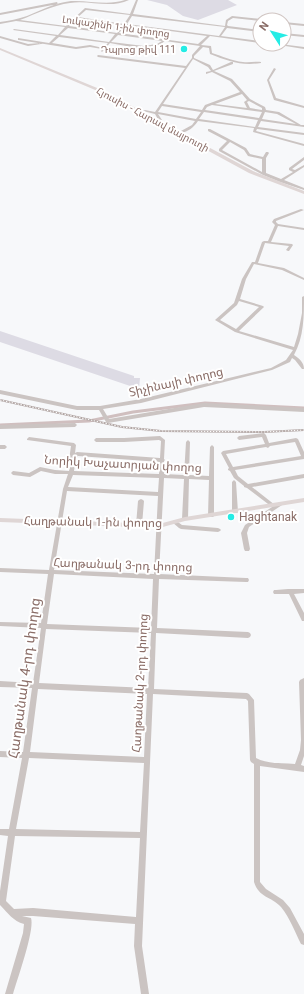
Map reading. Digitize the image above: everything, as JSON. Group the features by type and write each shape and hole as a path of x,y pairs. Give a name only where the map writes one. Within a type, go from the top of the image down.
{"highway":[{"name":"Հյուսիս - Հարավ մայրուղի","path":"0,48 71,76 145,111 258,174 304,191"},
{"name":"Հյուսիս - Հարավ մայրուղի","path":"0,48 102,91 252,172 304,191"}],"main road":[{"name":"Հաղթանակ 1-ին փողոց","path":"0,520 159,526 185,519 304,500"}],"street":[{"path":"0,14 65,0 70,2 112,4 128,0"},
{"path":"137,0 132,15 126,25 116,34 98,56 186,68"},
{"path":"0,22 16,20 70,2"},
{"path":"50,44 85,9 252,30"},
{"path":"219,37 226,26 227,21 232,17 252,19"},
{"path":"76,18 252,41"},
{"name":"Լուկաշինի 1-ին փողոց","path":"16,20 201,46"},
{"path":"12,21 10,27 15,30 110,43 144,47 158,46 164,41"},
{"path":"292,24 304,25"},
{"path":"156,113 193,56 210,35"},
{"path":"292,35 304,36"},
{"path":"0,37 28,45 45,43"},
{"path":"18,39 50,44 104,49"},
{"path":"201,46 210,47 211,53 232,63 248,64 260,62"},
{"path":"292,46 304,48"},
{"path":"193,58 209,66 213,71 232,80 249,100 264,108 264,111"},
{"path":"207,73 232,63"},
{"path":"275,69 268,80 275,99 304,108"},
{"path":"182,132 194,126 202,111 211,104 241,92"},
{"path":"249,100 245,102 249,109"},
{"path":"211,104 284,115 304,127"},
{"path":"162,105 304,127"},
{"path":"145,111 197,120 304,134"},
{"path":"255,128 264,111"},
{"path":"156,113 160,120"},
{"path":"255,128 254,131 304,145"},
{"path":"209,130 245,149 249,155 264,158"},
{"path":"229,141 220,150 264,174 304,191"},
{"path":"264,174 264,158 267,153"},
{"path":"294,171 290,169 304,158"},
{"path":"235,161 251,167 258,174"},
{"path":"281,181 294,171 304,166"},
{"path":"270,241 277,225 274,222 275,220 302,210"},
{"path":"277,225 304,229"},
{"path":"256,264 263,244 266,241 291,245 288,250"},
{"path":"296,348 236,331 217,320 236,304 244,279 253,263 283,269 304,279"},
{"name":"Տիչինայի փողոց","path":"0,392 77,408 101,410 272,369 284,364 292,356 296,348 304,313 304,297"},
{"path":"236,331 262,306 237,299"},
{"path":"292,356 297,359 304,368"},
{"path":"101,410 108,420 204,405 304,410"},
{"path":"0,427 75,425"},
{"path":"239,438 264,435 268,446"},
{"name":"Հաղթանակ 2-րդ փողոց","path":"96,440 160,438 163,440 138,946 145,994"},
{"path":"29,439 73,444 70,472"},
{"path":"230,469 304,457 296,440 268,446 224,451 223,454 230,469 236,477 246,486 276,505 247,526 244,533 247,549"},
{"path":"185,519 188,442"},
{"path":"211,516 210,478 212,447"},
{"path":"70,472 74,457 77,454 163,460"},
{"name":"Նորիկ Խաչատրյան փողոց","path":"13,473 30,475 40,469 55,472 210,478"},
{"name":"Հաղթանակ 4-րդ փողոց","path":"12,913 2,902 12,832 26,755 51,572 65,489 70,472"},
{"path":"246,486 304,476"},
{"path":"234,482 235,512"},
{"path":"65,489 160,494"},
{"path":"139,525 141,502"},
{"path":"175,522 182,527 218,530"},
{"name":"Հաղթանակ 3-րդ փողոց","path":"0,570 246,580"},
{"path":"276,592 304,591"},
{"path":"290,592 304,619"},
{"path":"0,624 248,635"},
{"path":"255,761 301,768 304,740 302,682 304,681"},
{"path":"0,684 250,697 255,761 257,882 260,888 280,901 286,908 304,941"},
{"path":"0,754 147,760"},
{"path":"0,832 143,835"},
{"path":"12,913 33,912 139,921"},
{"path":"9,994 27,933 28,921 20,919 12,913"}],"shaded area":[{"path":"147,0 228,0 237,5 198,20 183,16 167,5"},
{"path":"0,331 134,376 134,378 140,378 139,389 0,342"}],"waterway":[{"path":"0,425 89,421 133,412 205,403 304,408"}],"railway":[{"path":"0,400 122,427 161,431 264,432 304,430"}],"place":[{"name":"Դպրոց թիվ 111","path":"184,49"},
{"name":"Haghtanak","path":"231,517"}]}
